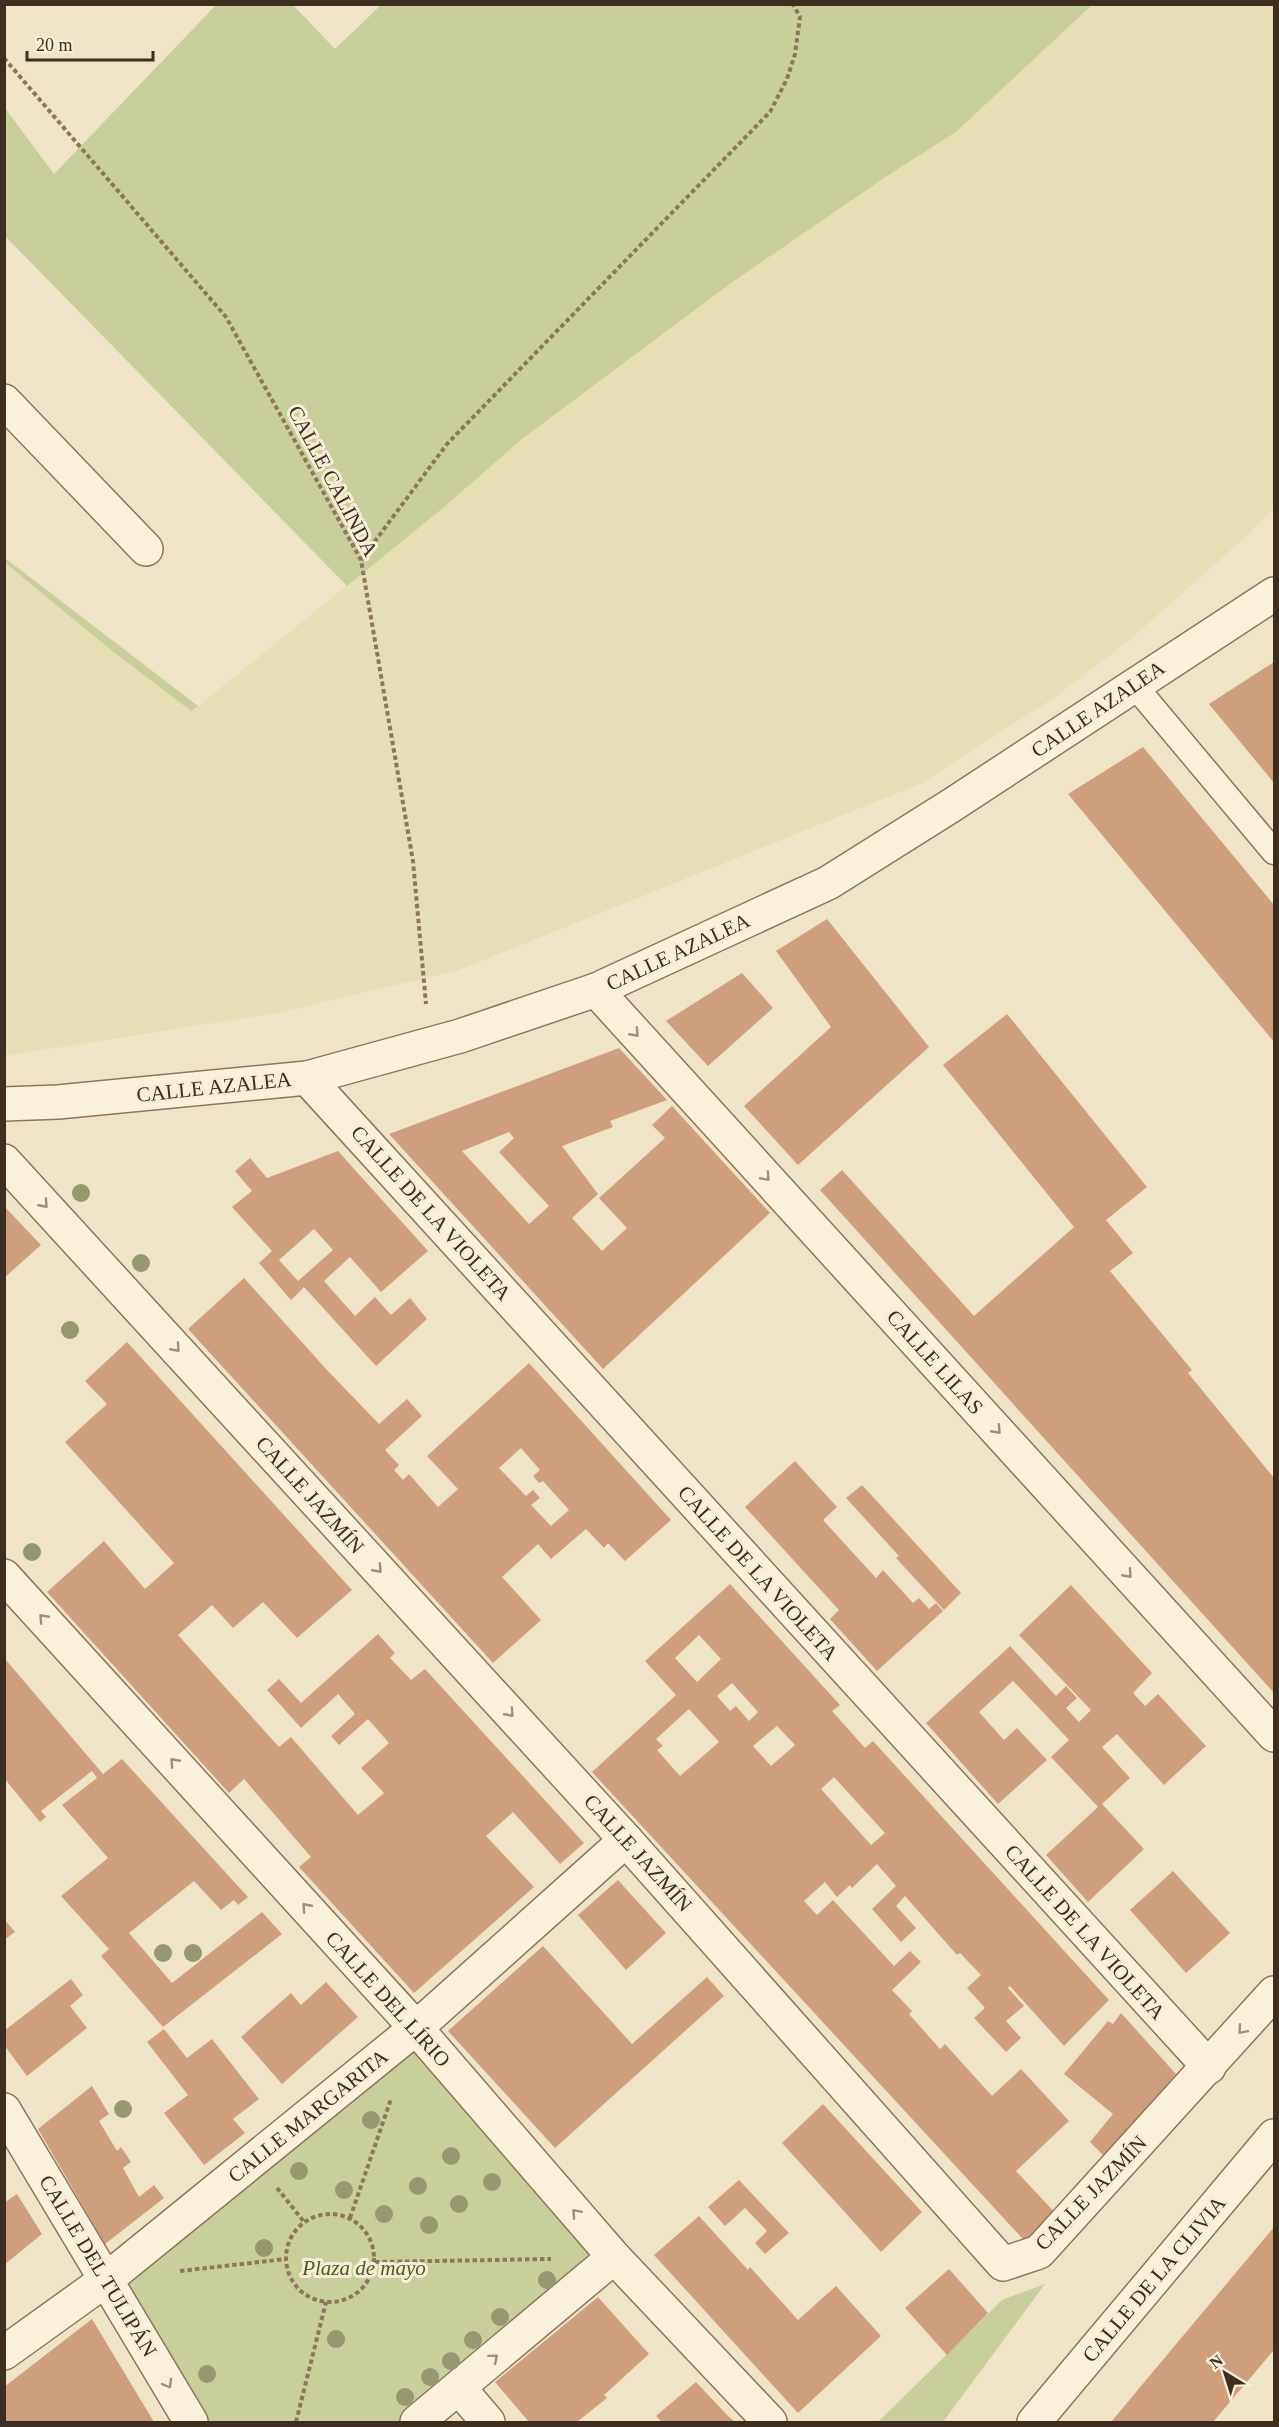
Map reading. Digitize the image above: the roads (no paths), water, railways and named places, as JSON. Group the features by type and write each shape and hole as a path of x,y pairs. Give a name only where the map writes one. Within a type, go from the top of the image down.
{"street":[{"path":"4,401 146,549"},
{"name":"CALLE AZALEA","path":"4,1104 58,1102 308,1078 429,1044 596,990 828,883 952,805 1275,594"},
{"name":"CALLE LILAS","path":"596,990 1275,1735"},
{"name":"CALLE DE LA VIOLETA","path":"308,1078 1209,2067"},
{"name":"CALLE JAZMÍN","path":"4,1161 626,1839 1004,2264 1039,2252 1275,1993"},
{"name":"CALLE DEL LÍRIO","path":"4,1575 416,2028 614,2257 770,2422"},
{"name":"CALLE MARGARITA","path":"4,2353 107,2279 416,2028 626,1839"},
{"name":"CALLE DEL TULIPÁN","path":"4,2110 191,2422"},
{"name":"CALLE DE LA CLIVIA","path":"1034,2422 1275,2136"},
{"path":"417,2422 614,2257"},
{"path":"459,2388 488,2422"}],"lane":[{"path":"1134,685 1275,852"}],"park label":[{"name":"Plaza de mayo","path":"364,2268"}]}
